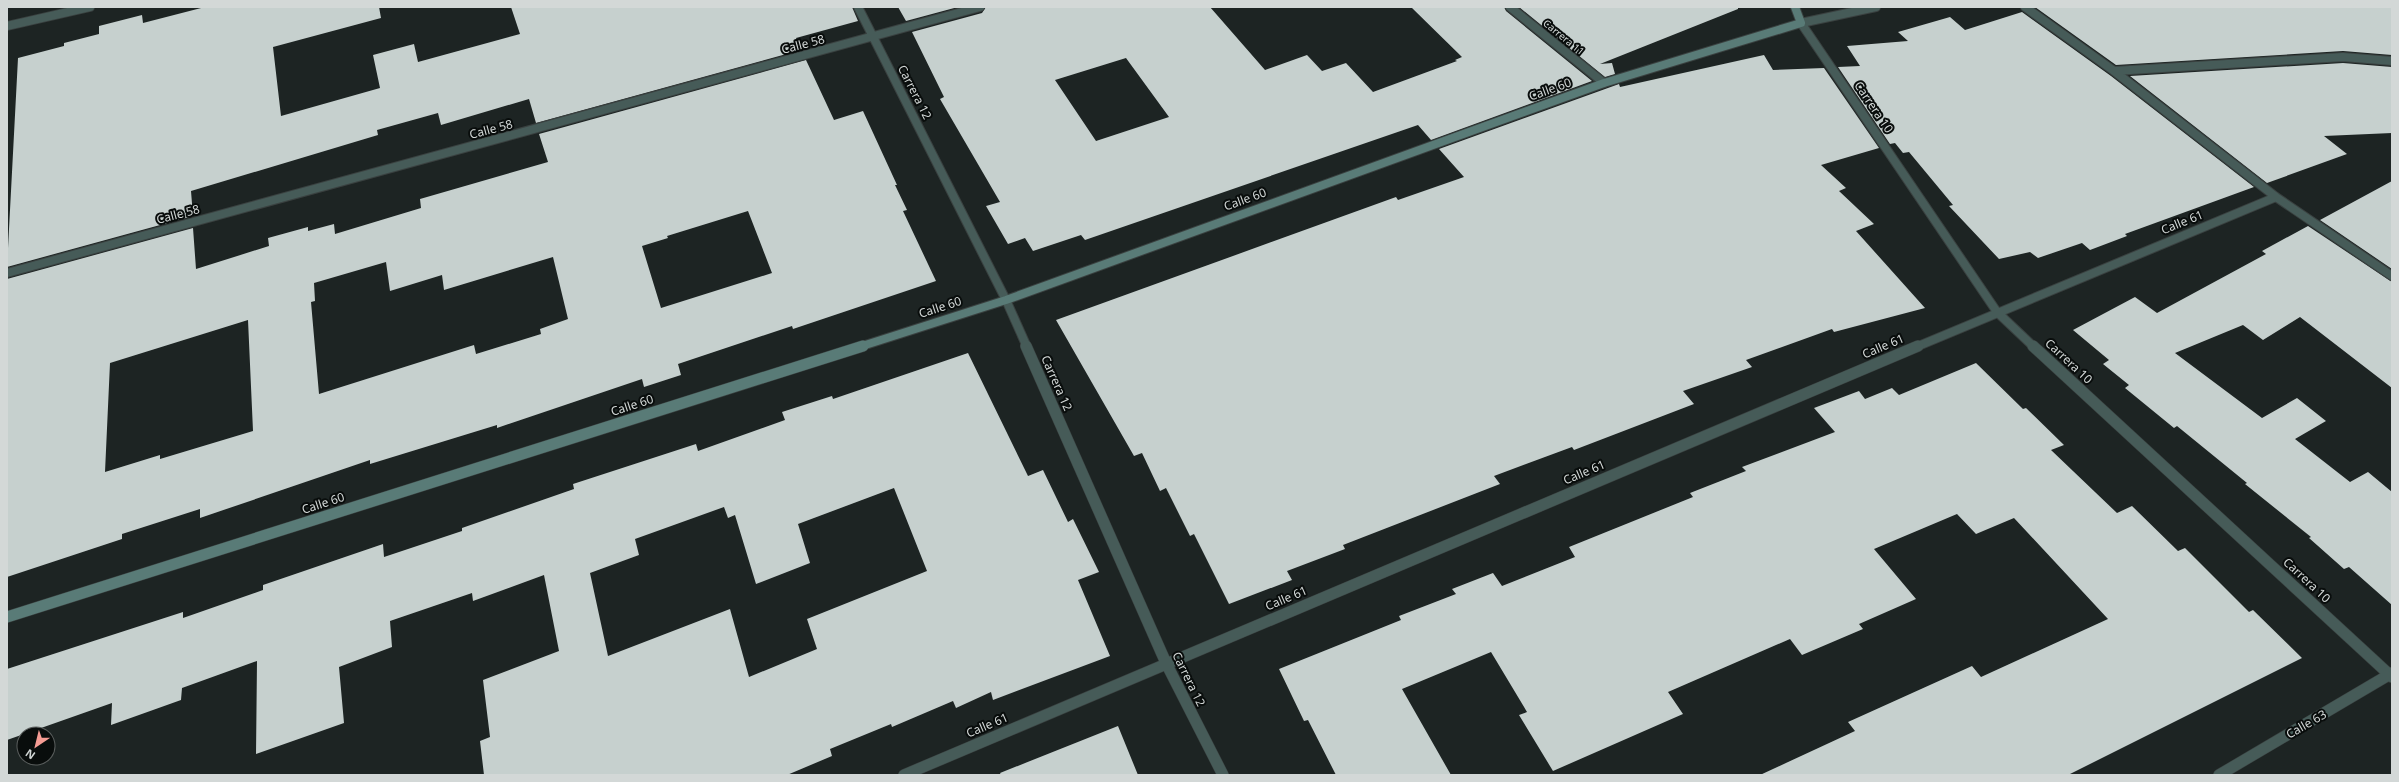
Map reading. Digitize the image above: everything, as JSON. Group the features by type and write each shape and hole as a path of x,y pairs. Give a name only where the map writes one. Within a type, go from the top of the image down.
{"street":[{"path":"7,26 90,7"},
{"name":"Carrera 12","path":"858,7 1006,300 1166,662 1223,775"},
{"name":"Calle 58","path":"7,273 873,38 980,7"},
{"name":"Carrera 11","path":"1510,7 1604,83"},
{"name":"Carrera 10","path":"1795,7 1801,23 1997,312 2391,675"},
{"name":"Calle 60","path":"7,617 1006,300 1604,83 1801,23 1876,7"},
{"path":"2025,7 2114,71 2276,197 2392,276"},
{"path":"2114,71 2343,57 2392,61"},
{"name":"Calle 61","path":"904,775 1166,662 1997,312 2276,197"},
{"name":"Calle 63","path":"2219,775 2391,675"}],"building":[{"path":"205,7 379,7 381,18 273,47 281,116 380,88 373,55 414,44 418,62 520,34 511,7 852,7 858,21 796,38 801,50 536,123 529,99 441,125 438,113 377,130 378,135 191,191 193,216 7,267 18,58 64,46 64,43 99,34 99,26 142,15 143,23"},
{"path":"898,7 958,7 906,21"},
{"path":"986,7 1210,7 1265,70 1307,55 1322,71 1346,63 1373,92 1457,61 1455,60 1462,57 1411,7 1504,7 1506,11 1592,81 1431,140 1418,125 1085,240 1081,235 1033,251 1025,238 1008,244 986,206 1000,202 940,99 944,97 912,32 982,13","holes":["1126,58 1169,117 1096,141 1055,80"]},
{"path":"1519,7 1738,7 1738,9 1600,64 1612,63 1615,74 1605,77"},
{"path":"2035,7 2392,7 2392,55 2343,51 2116,65"},
{"path":"2022,12 2111,76 2254,187 2125,234 2127,236 2090,250 2082,243 2038,258 2030,252 1999,259 1949,206 1953,205 1909,152 1903,153 1895,143 1890,144 1838,67 1860,66 1847,46 1908,41 1898,32 1950,17 1965,30"},
{"path":"1764,55 1773,70 1824,68 1879,148 1821,165 1846,188 1839,191 1874,224 1856,231 1925,308 1834,332 1832,329 1746,360 1752,367 1683,391 1694,404 1574,450 1572,447 1494,476 1500,484 1343,545 1345,549 1287,571 1292,580 1229,604 1194,534 1190,536 1166,488 1160,491 1142,453 1134,456 1056,320 1396,197 1398,200 1464,177 1439,149 1619,84 1620,87"},
{"path":"806,60 834,120 863,111 907,210 903,211 936,281 793,329 792,326 678,364 681,375 644,387 642,379 497,428 497,425 370,464 370,460 200,518 200,509 122,534 122,539 7,577 7,279 193,228 196,269 269,246 268,238 308,227 308,231 334,224 335,234 421,208 420,199 548,162 539,134","holes":["748,211 772,273 661,308 642,246 668,238 667,236","553,257 568,319 540,329 541,334 476,354 474,345 319,394 311,302 315,301 314,283 386,262 390,291 442,275 444,290","248,320 253,431 160,459 160,455 105,472 110,363"]},
{"path":"2343,63 2392,67 2392,133 2324,136 2347,154 2267,183 2130,76"},
{"path":"2392,181 2392,269 2320,220"},
{"path":"2308,226 2392,282 2392,388 2300,317 2263,340 2243,325 2175,353 2262,418 2297,398 2326,421 2295,439 2350,482 2368,472 2392,492 2392,605 2349,567 2344,569 2309,538 2311,537 2245,484 2247,483 2177,426 2174,428 2125,388 2129,385 2103,364 2109,360 2073,330 2135,297 2157,313 2266,254 2262,251"},
{"path":"968,353 1028,476 1043,470 1068,522 1073,519 1099,572 1078,580 1110,656 993,700 991,692 956,708 953,701 892,727 891,724 830,749 832,756 787,775 484,775 480,741 490,737 483,680 559,651 544,575 473,601 472,593 390,621 392,647 339,667 344,723 256,754 257,661 182,688 181,700 111,725 112,703 47,726 16,726 16,737 7,740 7,669 183,612 183,618 263,590 263,585 383,544 384,557 462,531 462,528 574,489 573,484 696,444 698,451 785,420 782,412 832,396 833,399","holes":["894,488 927,571 807,619 817,649 749,677 730,609 608,656 590,573 639,555 635,539 724,507 728,518 735,515 756,584 810,563 798,524"]},
{"path":"1976,363 2023,409 2026,408 2064,445 2051,450 2117,513 2132,506 2178,551 2185,548 2249,612 2253,610 2302,658 2068,775 1760,775 1855,731 1848,722 1972,666 1981,677 2108,619 2014,518 1976,534 1957,514 1874,549 1916,599 1859,624 1863,629 1802,655 1790,639 1668,692 1683,714 1553,771 1519,715 1527,712 1491,652 1402,689 1451,775 1336,775 1308,720 1304,721 1279,669 1401,620 1399,616 1456,594 1452,589 1493,573 1502,586 1575,557 1569,547 1693,497 1690,493 1746,471 1742,467 1835,432 1814,408 1859,391 1865,399 1892,388 1899,395"},
{"path":"1118,726 1138,775 1001,775 1000,773"}]}
